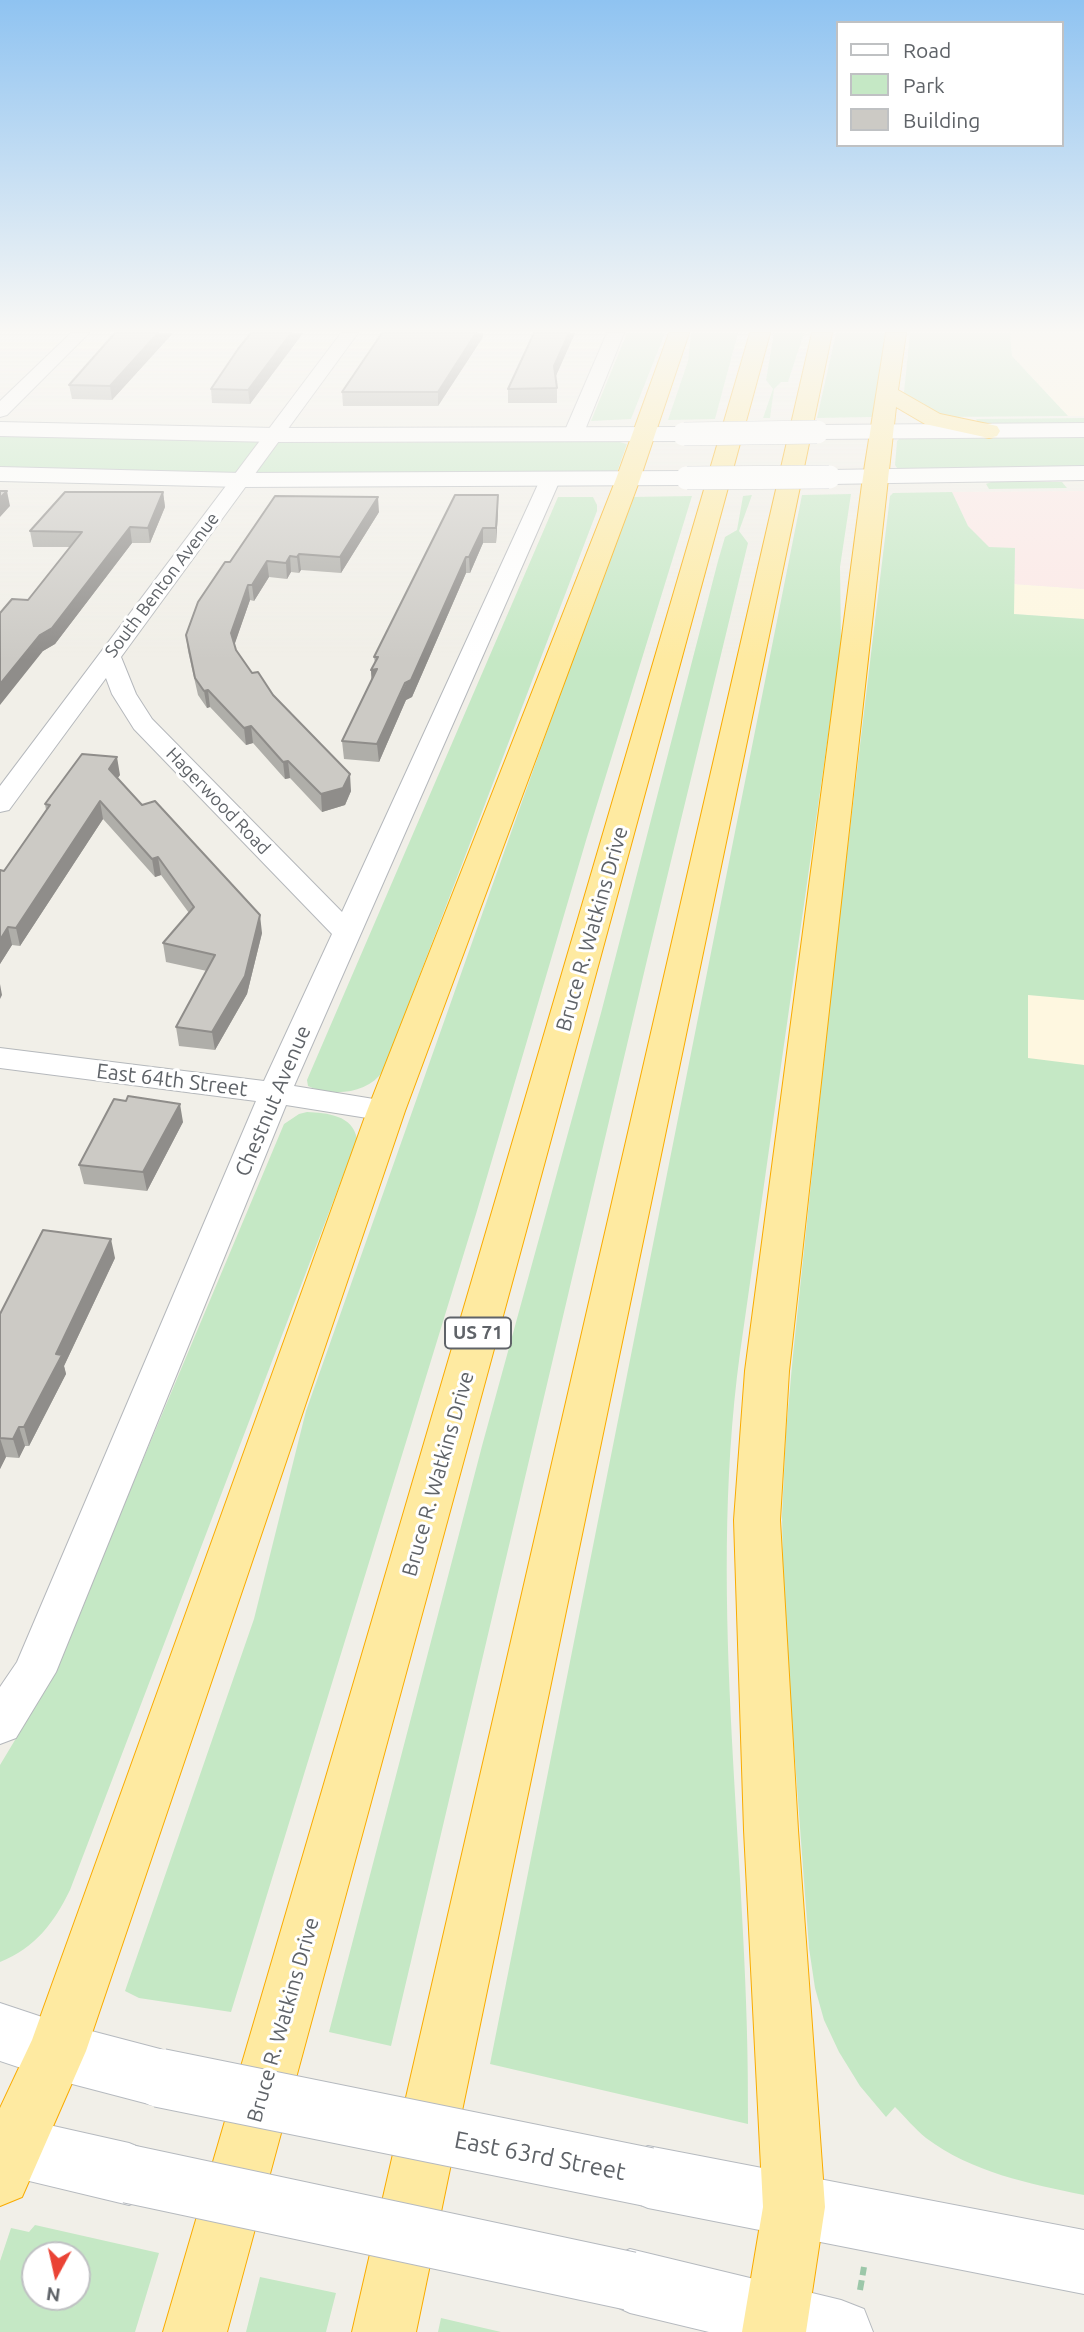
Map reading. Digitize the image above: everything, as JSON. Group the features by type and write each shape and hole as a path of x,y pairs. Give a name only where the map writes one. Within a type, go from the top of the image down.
{"highway":[{"path":"4,2155 57,2051 386,1111 641,442"},
{"name":"Bruce R. Watkins Drive","path":"195,2332 730,442"},
{"path":"384,2332 798,442"},
{"path":"775,2324 794,2207 771,1830 757,1520 767,1371 881,442"}],"main road":[{"path":"0,474 241,480 550,480 1084,473"},
{"name":"East 63rd Street","path":"0,2032 57,2051 160,2078 794,2207 1084,2262"},
{"path":"4,2155 129,2174 630,2281 775,2324 851,2314"}],"street":[{"name":"South Benton Avenue","path":"0,804 270,442"},
{"name":"Chestnut Avenue","path":"0,1724 34,1672 275,1093 550,480"},
{"name":"Hagerwood Road","path":"110,656 124,694 143,724 346,932"},
{"name":"East 64th Street","path":"0,1058 275,1093 386,1111"}],"path":[{"path":"851,2314 864,2266"}],"shaded area":[{"path":"1084,491 1084,589 1014,584 1015,548 989,548 968,526 952,492"},
{"path":"1014,584 1084,589 1084,619 1014,614"},
{"path":"1028,994 1084,1000 1084,1065 1028,1059"}],"green space":[{"path":"0,442 619,442 627,444 616,475 411,476 0,469"},
{"path":"897,442 1084,442 1084,468 899,471 895,465"},
{"path":"1062,482 1067,488 989,489 986,484"},
{"path":"952,492 968,526 989,547 1015,548 1014,614 1084,619 1084,1000 1028,995 1028,1058 1084,1065 1084,2195 1022,2181 962,2160 926,2138 895,2107 886,2117 860,2086 839,2052 824,2020 815,1988 809,1948 784,1613 782,1516 793,1355 836,945 890,496 893,493"},
{"path":"851,494 840,567 841,645 740,1353 730,1449 728,1642 743,1931 748,2124 490,2064 802,495"},
{"path":"752,495 739,531 748,543 391,2046 329,2032 482,1446 601,1013 718,561 725,537 737,530 743,496"},
{"path":"692,496 587,837 476,1214 231,2012 139,1998 125,1991 254,1619 306,1411 630,497"},
{"path":"558,497 593,497 597,511 383,1071 368,1085 349,1091 328,1092 308,1086 307,1080"},
{"path":"307,1112 345,1120 355,1131 357,1139 70,1890 42,1933 23,1949 0,1962 0,1765 45,1690 63,1650 284,1124"},
{"path":"35,2225 159,2253 135,2332 0,2332 0,2261 11,2228 29,2232"},
{"path":"260,2277 336,2293 326,2332 246,2332"},
{"path":"441,2318 501,2332 438,2332"}],"building":[{"path":"65,492 163,492 148,528 130,527 52,628 40,635 0,684 0,613 12,599 28,600 82,532 30,531"},
{"path":"455,495 498,495 496,528 483,528 469,557 466,557 411,680 405,683 377,744 342,741 377,669 371,670 378,657 374,657"},
{"path":"275,496 378,497 340,557 299,554 297,557 290,556 286,563 267,561 252,585 248,585 231,633 236,650 252,673 258,672 273,695 350,774 343,788 321,794 288,761 283,762 251,726 244,728 208,690 204,691 195,678 186,635 198,602 225,562 230,562"},
{"path":"82,754 117,757 109,769 142,805 155,801 260,915 245,976 212,1032 176,1027 215,955 163,943 194,907 158,857 152,859 100,801 16,928 8,927 0,940 0,870 4,871 50,805 45,804"},
{"path":"128,1096 180,1104 143,1172 79,1165 114,1099 126,1101"},
{"path":"43,1230 111,1239 56,1354 62,1355 24,1427 19,1427 13,1439 0,1438 0,1314"}]}
